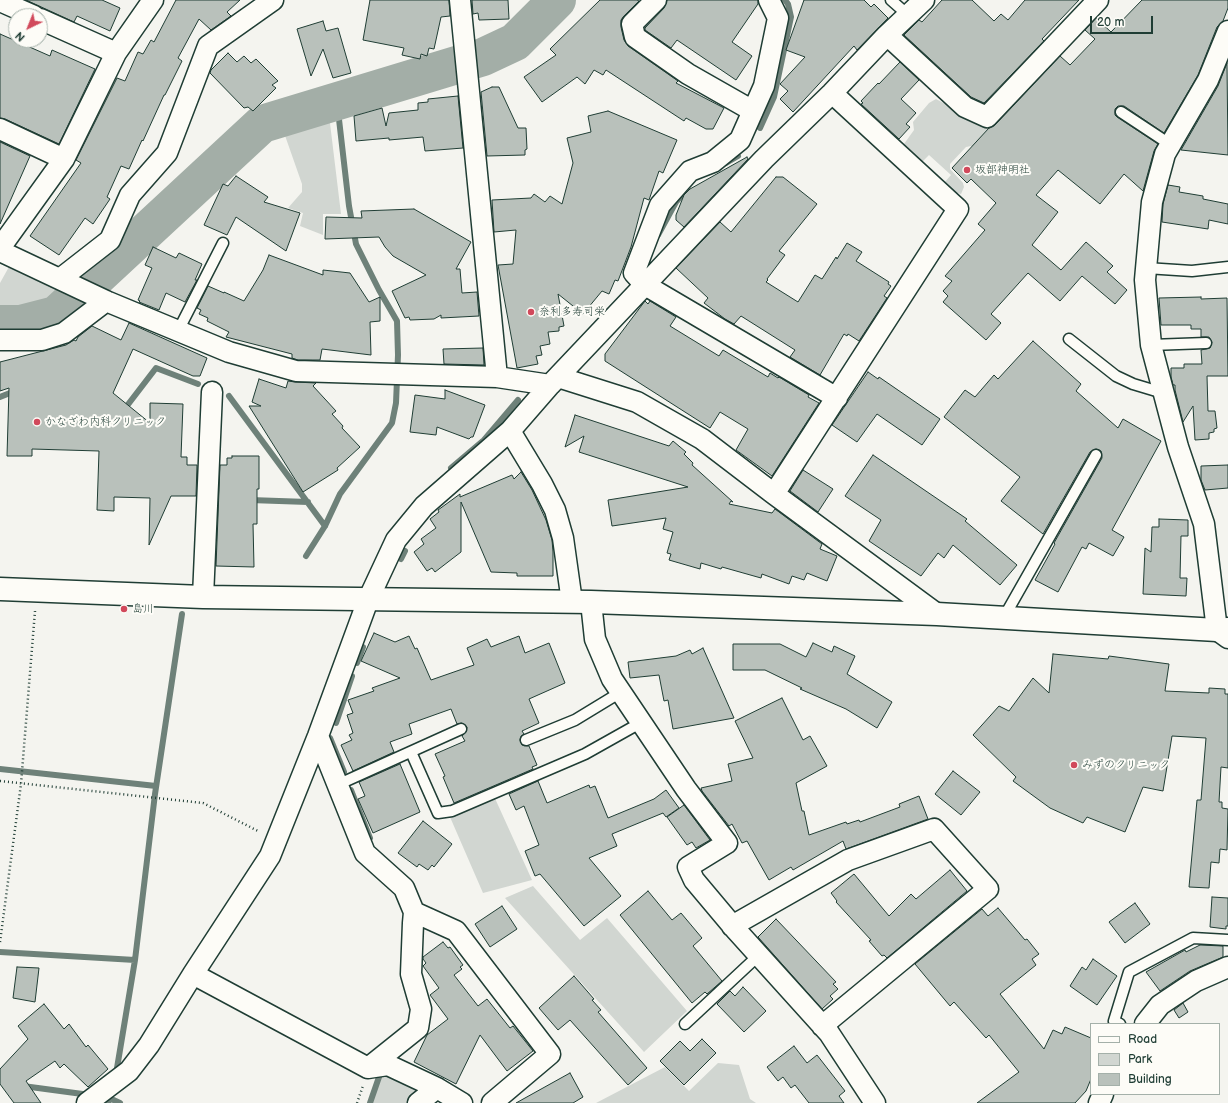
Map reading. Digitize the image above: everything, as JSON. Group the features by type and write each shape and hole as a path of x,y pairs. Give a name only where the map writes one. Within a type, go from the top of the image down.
{"street":[{"path":"153,0 116,53 64,159 0,249 103,299 178,331 229,352 296,371 497,377 554,381 637,402 702,439 937,614"},
{"path":"65,281 110,240 130,195 167,153 208,46 273,0"},
{"path":"460,0 497,377"},
{"path":"656,0 632,24 635,37 688,74 753,111"},
{"path":"769,0 778,18 764,86 740,140 713,162 690,171 660,205 634,273 645,285 837,398"},
{"path":"87,1103 129,1071 154,1039 193,974 270,856 318,736 368,600 396,540 424,506 510,431 554,381 764,159 832,93 887,35 924,0"},
{"path":"887,35 965,107 987,117 1098,0"},
{"path":"0,1 16,8"},
{"path":"48,23 116,53"},
{"path":"0,589 203,597 582,602 937,614 1224,632 1204,524 1178,447 1151,345 1145,280 1152,202 1165,154 1208,80 1226,41"},
{"path":"774,494 958,209 832,93"},
{"path":"0,129 64,159"},
{"path":"740,140 764,159"},
{"path":"0,340 42,340 64,333 103,299"},
{"path":"203,597 212,392"},
{"path":"510,431 542,484 555,510 582,602 595,639 612,679 686,789 727,843 688,867 694,880 732,926 829,1033 874,1103"},
{"path":"318,736 365,853 404,888 414,912 411,974 421,1009 418,1028 368,1068"},
{"path":"732,926 848,860 934,828 988,889 822,1026"},
{"path":"414,912 456,931 550,1054 492,1103"},
{"path":"1146,1023 1160,1005 1196,981 1228,967"},
{"path":"193,974 368,1068 388,1065 437,1088 462,1103"},
{"path":"418,1103 437,1088"}],"lane":[{"path":"891,0 908,15"},
{"path":"1121,112 1171,144"},
{"path":"178,331 223,243"},
{"path":"1146,268 1192,271 1228,267"},
{"path":"1069,339 1116,376 1133,384 1163,393"},
{"path":"1151,345 1206,343"},
{"path":"1004,617 1096,455"},
{"path":"526,740 575,720 621,692"},
{"path":"411,752 438,813 452,811 585,754 642,722"},
{"path":"337,785 461,729"},
{"path":"1118,1023 1114,1021 1129,972 1194,938 1228,940"},
{"path":"685,1024 759,955"}],"path":[{"path":"0,941 21,784 37,590"},
{"path":"0,781 203,803 276,840"}],"green space":[{"path":"936,99 984,125 1008,147 989,162 971,146 966,147 950,164 950,169 963,183 964,187 961,194 950,191 944,183 951,175 929,155 922,162 919,162 906,149 904,144 914,130 913,122 929,103"},
{"path":"319,114 329,115 341,214 323,214 323,235 300,226 303,213 288,208 302,192 302,184 282,127"},
{"path":"10,265 71,293 53,306 29,311 0,313 0,283"},
{"path":"493,794 532,880 483,893 450,817 454,813"},
{"path":"533,886 580,940 607,918 687,1011 644,1052 505,898"},
{"path":"718,1063 739,1065 750,1099 756,1103 596,1103 665,1067 689,1091"},
{"path":"382,1072 424,1092 409,1103 368,1103 378,1074"}],"building":[{"path":"26,0 102,0 120,8 110,31 77,16 74,22 48,10 48,8 43,8"},
{"path":"176,0 240,0 227,12 231,16 211,30 199,19 178,58 182,61 129,169 121,166 107,197 110,199 93,224 85,218 59,255 30,236 81,163 76,160 117,78 125,81 138,52 143,54 151,40 154,42"},
{"path":"370,0 449,0 450,16 441,17 434,49 429,48 427,56 421,54 420,59 402,55 404,48 363,40"},
{"path":"472,0 508,0 509,19 479,20 478,13 473,14"},
{"path":"600,0 639,1 621,20 624,40 628,46 678,81 676,83 724,108 713,129 706,129 686,118 684,121 606,70 603,75 594,70 585,84 577,77 542,102 524,77 556,55 550,49"},
{"path":"667,0 758,0 758,4 732,42 752,56 736,80 677,40 671,48 645,30 645,28 664,8"},
{"path":"804,0 864,0 871,7 874,4 888,18 857,50 854,46 793,112 780,99 788,91 780,84 805,57 786,50"},
{"path":"942,0 972,0 994,21 1001,14 1008,20 1025,0 1079,0 1042,39 1044,41 984,103 971,97 904,35 919,20 922,22"},
{"path":"1142,0 1228,0 1228,8 1223,21 1217,27 1198,75 1164,133 1124,106 1118,106 1115,109 1115,115 1117,117 1158,144 1154,151 1143,191 1124,174 1100,204 1058,170 1036,195 1058,212 1032,245 1061,270 1086,242 1113,266 1107,272 1127,290 1115,304 1082,276 1060,301 1028,273 991,314 1001,323 986,340 943,302 948,296 943,291 952,281 945,276 985,230 978,224 996,203 971,179 967,183 952,168 1060,56 1070,65 1095,39 1085,30 1096,18 1111,32"},
{"path":"323,21 326,31 338,28 351,73 333,78 323,49 311,76 297,29"},
{"path":"0,34 8,38 8,48 32,48 50,56 52,50 95,69 59,144 0,118"},
{"path":"228,53 237,62 244,56 251,63 256,59 278,81 272,85 276,88 253,111 248,107 244,108 210,73 211,70"},
{"path":"900,62 919,80 901,99 916,113 906,124 910,127 899,139 861,104 863,103 861,101"},
{"path":"1227,63 1228,155 1181,150 1218,86"},
{"path":"492,87 499,87 518,128 526,128 527,149 525,150 525,155 487,156 481,92"},
{"path":"458,96 463,148 425,151 423,137 356,141 354,116 382,108 386,126 389,113 418,110 418,103 428,102 428,99"},
{"path":"608,111 677,140 663,173 659,171 649,200 644,198 631,247 618,281 615,280 609,294 602,291 583,314 558,294 564,326 559,327 559,331 548,332 550,344 540,346 542,355 536,356 538,364 517,368 498,265 513,264 516,230 494,232 492,200 531,198 534,194 545,202 550,196 562,204 573,163 567,138 591,132 588,116"},
{"path":"0,142 30,156 0,224"},
{"path":"747,157 748,159 684,227 676,220 676,215 684,195 690,189"},
{"path":"236,176 268,197 264,202 300,213 286,251 236,217 227,235 204,225 223,184 228,186"},
{"path":"776,177 783,177 817,204 779,251 785,255 766,282 798,302 815,275 822,279 847,243 862,252 856,261 889,282 888,284 891,286 884,296 887,298 859,341 848,334 847,336 844,334 820,375 790,357 795,350 741,316 734,324 725,319 704,303 708,298 676,268 720,222 731,232"},
{"path":"1168,185 1180,187 1179,192 1203,196 1203,199 1228,204 1228,224 1209,220 1208,229 1162,222 1163,204"},
{"path":"414,209 471,242 456,269 460,269 462,293 477,292 479,316 441,318 441,315 434,319 410,320 409,317 405,318 392,291 426,275 393,256 379,237 325,239 326,217 362,218 361,211"},
{"path":"153,247 176,258 179,253 202,264 195,280 197,280 185,302 166,293 159,310 139,302 140,301 138,300 152,268 145,265"},
{"path":"269,255 323,275 323,270 350,273 369,302 380,297 380,321 370,322 371,355 322,349 320,360 298,360 292,358 292,354 226,337 229,332 207,321 208,318 199,314 201,310 197,308 208,286 244,301 263,270"},
{"path":"1201,297 1201,299 1227,298 1228,376 1207,376 1208,411 1215,411 1217,428 1214,429 1214,432 1209,433 1209,439 1195,440 1193,406 1183,422 1175,385 1173,385 1171,377 1171,368 1184,368 1184,364 1202,364 1201,350 1210,348 1212,342 1209,337 1201,337 1201,329 1191,329 1191,325 1161,325 1159,298"},
{"path":"645,301 648,304 650,301 676,317 670,326 719,356 723,350 768,377 770,373 778,378 779,377 809,395 808,397 819,403 772,476 736,450 748,429 720,412 710,428 605,361 605,354"},
{"path":"129,323 207,358 200,376 193,376 133,349 113,393 150,423 150,403 183,404 181,457 187,457 187,465 197,465 196,496 171,496 149,545 150,498 114,497 114,511 97,510 99,451 32,449 32,456 7,456 9,388 0,391 0,362 66,345 74,340 76,341 78,337 92,326 121,340"},
{"path":"1033,341 1081,384 1076,391 1118,428 1123,419 1161,441 1112,530 1124,537 1113,556 1089,543 1086,549 1082,547 1058,592 1035,580 1102,458 1101,451 1096,449 1090,452 1043,534 1001,501 1020,477 944,417 965,390 975,397 994,375 998,379"},
{"path":"483,348 484,365 444,364 443,349"},
{"path":"868,372 878,379 879,377 940,419 922,445 877,414 857,442 832,425"},
{"path":"259,379 286,388 288,381 316,383 313,386 336,411 332,414 343,426 342,428 360,447 337,468 338,470 303,492 249,406 261,406 252,402"},
{"path":"445,390 485,405 473,437 469,439 437,427 436,435 410,432 415,395 445,399"},
{"path":"575,415 669,446 673,441 686,452 684,454 693,463 692,465 733,502 731,501 729,504 772,513 775,509 822,544 820,549 837,556 827,581 807,573 804,580 792,576 789,584 762,574 761,578 722,567 721,569 701,563 700,569 669,560 671,554 667,553 673,532 663,529 666,518 612,526 608,500 688,487 579,452 584,436 565,447"},
{"path":"873,455 967,519 965,521 1017,565 1000,585 953,545 944,558 938,553 921,576 869,541 881,520 845,496"},
{"path":"232,456 259,456 257,524 253,524 254,567 216,566 220,465 227,465 227,458 232,458"},
{"path":"1228,465 1228,488 1205,490 1201,480 1201,466"},
{"path":"803,470 833,489 818,512 790,491"},
{"path":"521,472 532,490 546,520 552,540 553,576 517,576 517,573 491,572 461,502 461,552 435,572 432,568 427,571 414,552 424,544 421,539 436,528 430,519 439,512 438,510 460,494 460,497 512,475 514,479"},
{"path":"1159,519 1188,520 1188,536 1181,536 1180,578 1187,578 1186,596 1143,594 1145,548 1151,552 1152,527 1159,527"},
{"path":"374,633 395,642 409,636 415,649 417,648 431,680 474,665 467,648 487,639 491,647 519,636 525,653 549,643 565,683 529,699 539,723 522,731 524,734 521,736 520,740 522,745 529,746 537,765 532,767 533,769 454,803 443,777 445,776 435,754 465,741 462,736 466,732 467,727 462,723 457,724 451,709 409,724 412,734 390,742 394,752 353,771 341,745 352,740 349,735 353,733 347,715 353,713 348,700 374,691 372,688 400,678 361,661"},
{"path":"813,643 832,652 834,646 855,656 847,674 892,702 877,728 846,709 800,689 802,688 765,670 733,670 733,644 780,644 806,657"},
{"path":"703,648 734,718 673,729 668,700 664,701 659,675 630,678 628,662 676,656 690,650 692,654"},
{"path":"1053,654 1108,659 1109,656 1169,664 1165,691 1209,693 1209,688 1225,689 1225,694 1228,694 1228,768 1221,767 1219,802 1222,802 1222,808 1228,809 1227,850 1220,849 1219,863 1211,862 1209,888 1189,887 1197,800 1201,800 1206,738 1172,736 1163,791 1143,787 1125,832 1087,817 1083,823 1050,808 1013,781 1016,777 973,735 999,706 1009,711 1033,678 1049,693"},
{"path":"782,698 803,740 810,736 827,766 796,783 809,835 846,822 847,824 859,820 860,822 900,807 899,804 919,796 928,819 846,849 843,841 793,870 791,867 769,880 747,841 742,843 732,824 729,826 701,788 732,781 728,764 753,758 735,721"},
{"path":"400,764 420,812 373,833 358,799 365,796 359,782"},
{"path":"953,771 980,792 961,815 935,794"},
{"path":"538,781 547,803 589,785 590,788 595,786 608,818 654,799 666,790 679,808 666,817 663,813 612,834 617,846 589,858 621,896 584,926 540,874 535,876 525,851 539,845 524,806 516,810 509,794"},
{"path":"684,805 710,840 696,848 692,842 687,845 667,817"},
{"path":"423,821 452,844 434,867 432,865 428,870 419,864 417,867 398,853"},
{"path":"950,870 967,891 887,958 884,955 882,956 869,941 871,940 836,902 837,901 831,893 854,874 889,916 911,894 916,899"},
{"path":"648,891 672,920 681,913 702,938 693,946 722,981 707,994 705,992 692,1003 620,915"},
{"path":"1212,897 1228,898 1228,926 1226,926 1226,929 1210,927"},
{"path":"1135,903 1150,924 1125,943 1109,922"},
{"path":"502,906 517,929 490,947 475,924"},
{"path":"998,908 1039,954 1032,959 1036,965 1000,994 1044,1049 1053,1030 1062,1034 1065,1027 1090,1038 1090,1081 1086,1091 1075,1103 977,1103 1019,1072 989,1035 986,1038 954,1002 950,1006 915,964 982,909 988,916"},
{"path":"776,919 836,982 833,984 838,989 830,996 833,999 822,1009 758,937"},
{"path":"443,942 448,948 450,947 463,965 460,967 462,969 454,975 478,1006 487,999 510,1028 513,1026 533,1051 507,1071 480,1035 456,1084 414,1062 427,1035 448,1019 430,995 439,988 423,966 426,963 423,957"},
{"path":"1200,945 1223,946 1223,957 1190,971 1160,991 1146,972 1185,950 1186,952"},
{"path":"1093,959 1117,976 1097,1005 1070,986 1082,967 1086,970"},
{"path":"17,967 39,968 35,1002 13,998"},
{"path":"574,976 594,999 592,1000 601,1010 598,1012 647,1068 628,1085 570,1020 558,1030 539,1008"},
{"path":"743,987 766,1011 744,1032 717,1004 730,991 735,996"},
{"path":"1183,1003 1188,1012 1179,1018 1174,1010"},
{"path":"44,1004 64,1029 69,1024 86,1047 88,1045 108,1069 88,1087 64,1064 60,1068 55,1061 26,1081 41,1103 14,1103 0,1084 0,1069 28,1039 18,1026"},
{"path":"702,1039 716,1053 684,1085 660,1061 680,1041 690,1051"},
{"path":"794,1046 807,1063 817,1055 845,1091 839,1096 844,1103 809,1103 795,1085 791,1088 783,1077 778,1081 767,1067"},
{"path":"570,1073 583,1097 573,1103 516,1103"}],"waterway":[{"path":"0,324 21,324 56,315 262,124 483,57 515,42 557,0"},
{"path":"760,128 774,97 791,17 788,4 785,0"},
{"path":"306,556 325,526 340,494 392,423 396,403 398,355 397,321 379,290 356,244 349,206 337,102"},
{"path":"726,163 738,156"},
{"path":"658,235 676,202 681,196"},
{"path":"123,411 156,368 198,384"},
{"path":"0,397 15,391"},
{"path":"229,396 325,526"},
{"path":"451,468 484,440 518,400"},
{"path":"250,500 308,502"},
{"path":"401,559 405,551"},
{"path":"116,1074 135,960 155,794 182,614"},
{"path":"357,663 363,647"},
{"path":"336,723 352,676"},
{"path":"330,738 344,772"},
{"path":"0,769 156,786"},
{"path":"351,790 370,838"},
{"path":"0,952 135,960"},
{"path":"370,1103 379,1077"},
{"path":"23,1086 90,1095"},
{"path":"108,1103 112,1090"},
{"path":"107,1097 120,1103"}],"place":[{"name":"坂部神明社","path":"967,170"},
{"name":"奈利多寿司栄","path":"531,312"},
{"name":"かなざわ内科クリニック","path":"37,422"},
{"name":"島川","path":"124,609"},
{"name":"みずのクリニック","path":"1074,765"}]}
